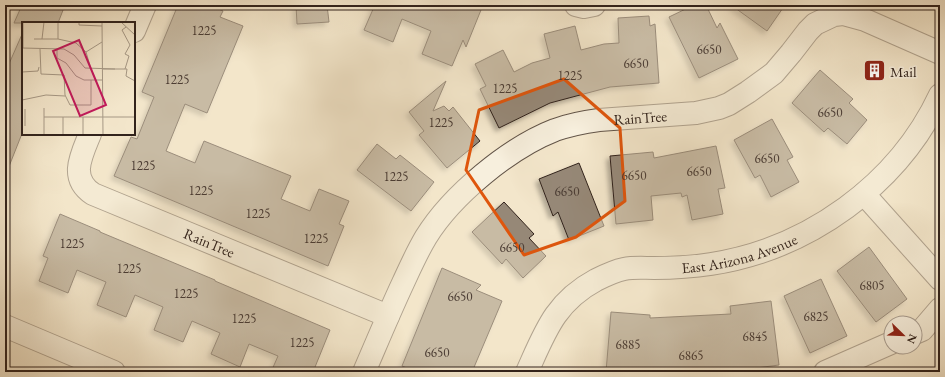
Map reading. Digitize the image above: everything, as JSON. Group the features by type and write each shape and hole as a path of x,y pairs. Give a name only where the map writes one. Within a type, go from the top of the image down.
{"street":[{"path":"135,29 145,5"},
{"path":"576,5 584,7 594,5"},
{"name":"RainTree","path":"364,372 418,251 437,222 453,203 481,177 517,150 535,140 555,130 585,122 696,113 724,106 764,81 783,63 812,27 824,19 834,15 843,14 865,20 940,53"},
{"name":"East Arizona Avenue","path":"527,372 552,318 570,298 596,280 625,269 680,268 711,264 758,253 782,244 838,214 864,194 888,170 913,141 928,118 940,95"},
{"name":"RainTree","path":"90,135 81,160 78,175 83,186 93,194 388,316"},
{"path":"864,194 940,279"},
{"path":"923,329 940,309"},
{"path":"5,326 114,372"},
{"path":"825,372 883,347"}],"highlighted area":[{"path":"564,79 620,128 625,201 576,237 524,255 466,170 479,110"}],"building":[{"path":"22,5 65,5 58,22 14,23"},
{"path":"178,5 209,5 223,11 220,17 243,26 207,113 185,104 166,151 195,163 204,141 291,176 281,199 310,211 319,189 349,201 339,224 344,226 328,266 114,176 131,137 137,139 154,97 142,92"},
{"path":"296,5 327,5 329,22 297,24"},
{"path":"369,5 483,5 466,47 463,40 452,66 422,54 431,31 402,19 393,42 364,30 374,7"},
{"path":"694,5 706,5 717,28 720,23 738,59 699,78 669,17"},
{"path":"731,5 785,5 767,31"},
{"path":"649,16 650,26 655,24 659,83 610,87 550,103 499,128 480,89 486,86 475,64 503,50 514,72 532,63 550,58 544,34 575,26 581,50 604,44 619,43 618,18"},
{"path":"22,34 22,134 6,174 5,73"},
{"path":"820,70 853,99 849,103 867,120 847,144 828,128 824,132 792,103"},
{"path":"446,81 433,111 444,106 449,111 453,107 480,141 447,168 419,135 424,131 409,112"},
{"path":"772,119 793,157 787,160 799,182 771,197 760,175 755,178 734,140"},
{"path":"377,144 396,159 400,155 434,182 411,211 357,170"},
{"path":"716,146 725,188 718,189 723,214 692,220 687,195 682,197 681,193 651,196 653,220 616,224 610,156 653,152 654,158"},
{"path":"579,163 604,226 569,240 558,212 553,216 539,179"},
{"path":"504,202 534,234 529,238 546,256 523,278 506,259 502,264 472,232"},
{"path":"60,214 330,330 313,372 271,372 278,356 249,344 240,367 211,354 220,333 192,321 183,342 154,330 163,307 135,295 126,317 97,305 106,282 77,270 68,293 39,281 48,258 43,256"},
{"path":"869,247 907,299 885,315 883,315 883,317 876,322 837,271"},
{"path":"442,268 481,285 476,290 502,301 472,372 417,372 402,366"},
{"path":"821,279 847,336 810,353 784,296"},
{"path":"771,301 779,365 726,372 606,372 611,312 650,315 650,318 731,314 730,306"}],"place":[{"name":"Mail","path":"874,71"}]}
